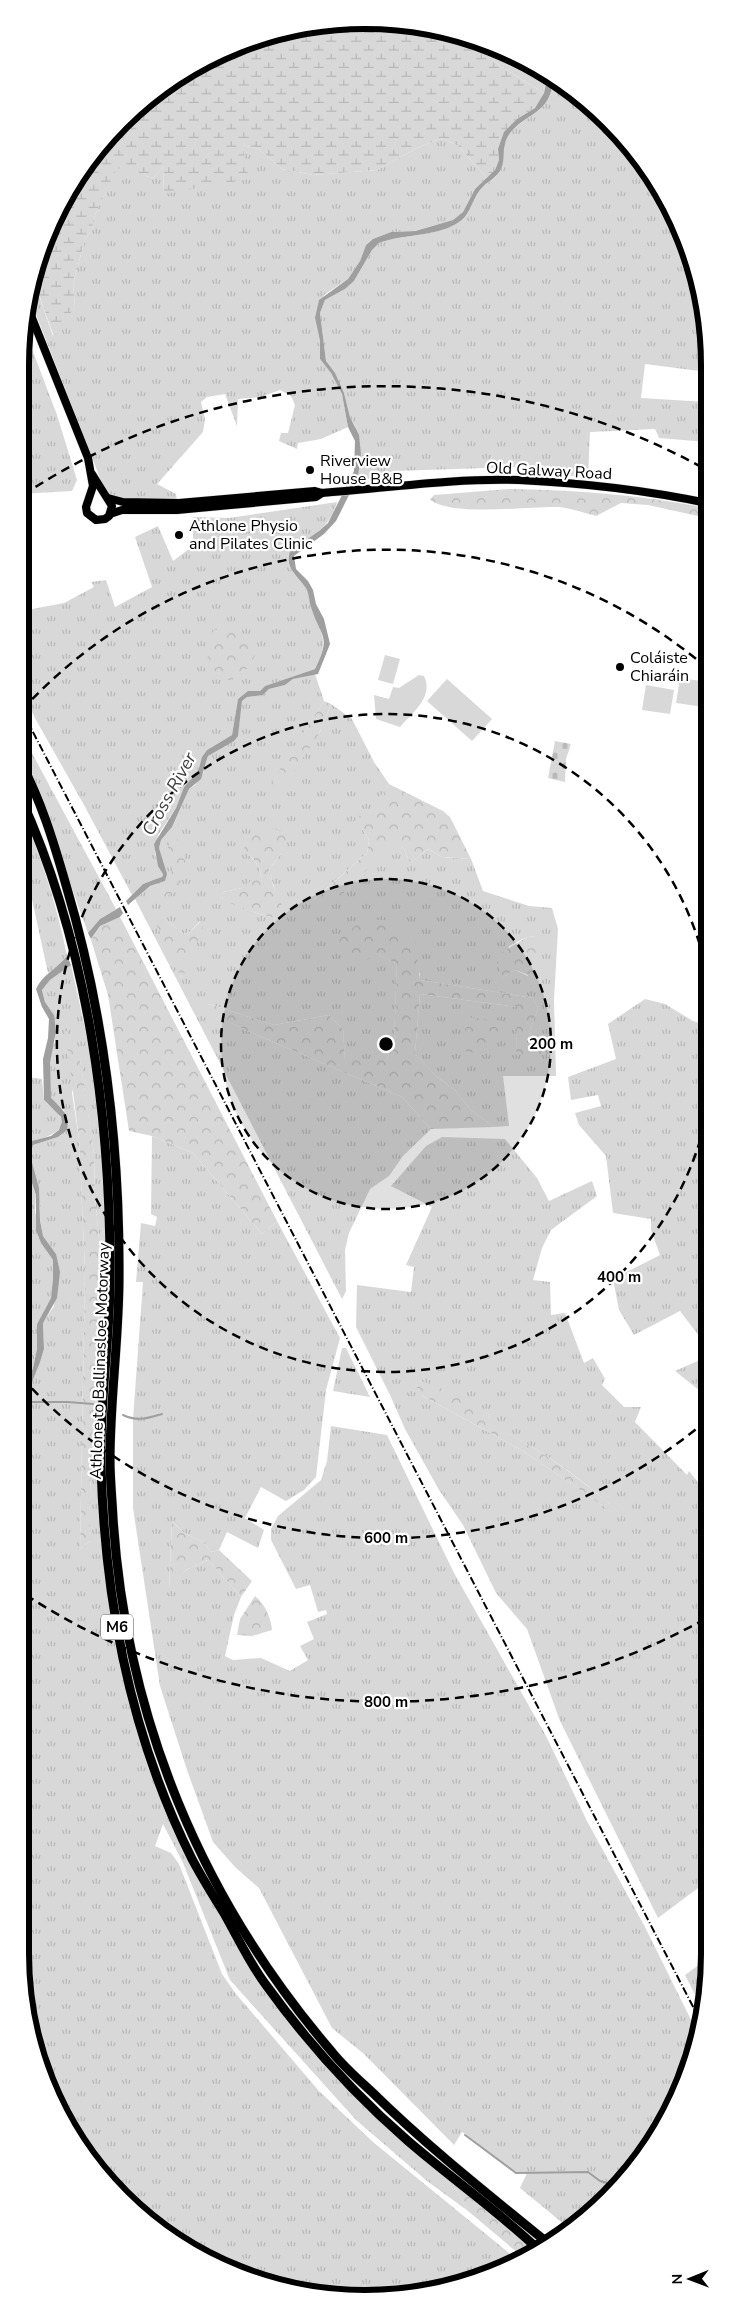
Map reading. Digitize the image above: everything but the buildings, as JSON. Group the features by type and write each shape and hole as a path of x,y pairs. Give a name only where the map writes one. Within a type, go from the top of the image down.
{"highway":[{"name":"Athlone to Ballinasloe Motorway","path":"29,782 44,816 77,923 90,976 109,1082 119,1194 119,1283 110,1461 117,1570 131,1655 146,1716 166,1776 200,1852 259,1957 333,2054 407,2126 543,2239"},
{"name":"Athlone to Ballinasloe Motorway","path":"29,819 46,863 79,976 100,1092 110,1196 110,1265 101,1465 110,1590 122,1661 140,1731 164,1797 193,1861 264,1982 329,2065 406,2139 533,2245"}],"main road":[{"path":"32,319 92,474 112,506 110,514"},
{"path":"92,474 90,498 86,510 92,519 101,520 110,514 122,510 177,510 316,497 322,493"},
{"name":"Old Galway Road","path":"322,493 470,481 519,480 620,488 701,502"},
{"path":"90,498 95,495 123,502 179,503 315,491 322,493"}],"green space":[{"path":"343,29 387,29 431,35 494,54 496,55 494,62 544,93 535,108 517,119 498,149 499,160 495,170 487,178 458,146 442,138 417,148 377,170 313,175 282,169 259,149 242,145 249,179 164,194 163,167 153,178 117,168 95,215 92,230 85,240 73,283 75,307 54,337 37,290 54,236 85,178 112,143 143,112 178,85 216,63 236,54 299,35"},
{"path":"496,55 546,82 544,93 494,62"},
{"path":"552,85 570,98 618,143 645,178 673,230 672,232 677,238 695,299 701,343 701,371 645,364 641,398 701,402 701,442 659,438 655,429 590,432 588,478 514,467 394,471 357,482 361,454 355,426 350,417 344,393 326,361 320,313 325,300 345,289 354,281 372,250 379,243 438,231 461,221 480,190 501,169 506,139 519,124 541,108 547,101"},
{"path":"442,138 458,146 487,178 475,189 463,212 453,220 414,231 391,232 373,239 366,245 360,261 348,279 324,295 315,318 320,341 320,359 331,373 342,394 348,427 321,439 298,443 297,449 279,441 281,433 288,433 295,405 291,396 280,390 261,397 238,399 237,426 225,394 207,397 201,402 205,419 203,432 157,484 176,494 177,501 129,501 110,496 102,483 34,309 37,290 53,336 75,307 73,283 85,240 92,230 95,215 117,167 153,178 163,167 164,194 242,145 259,149 282,169 313,175 377,170 417,148"},
{"path":"29,342 57,415 77,480 72,491 29,493"},
{"path":"509,489 584,492 701,507 701,517 648,505 621,503 596,516 559,507 492,510 456,508 441,505 430,500 434,495"},
{"path":"337,502 325,525 290,551 288,558 292,571 307,589 323,638 320,659 315,669 265,686 260,691 248,691 238,699 232,735 207,750 202,757 199,772 184,787 176,808 158,835 155,854 163,874 161,878 143,884 132,895 29,706 29,610 64,603 94,587 91,582 106,580 115,607 152,587 135,537 158,526 173,561 193,546 193,517 229,518"},
{"path":"224,627 251,643 257,652 244,672 235,679 212,679 205,670 213,631"},
{"path":"385,655 400,659 393,684 378,680"},
{"path":"315,674 324,701 270,786 319,734 331,704 352,719 374,762 389,784 361,827 369,840 367,853 313,900 344,893 395,841 404,849 410,863 428,849 442,857 471,859 483,891 529,906 552,908 558,929 554,1000 556,1076 503,1076 509,1126 494,1127 471,1110 455,1090 437,1077 415,1054 420,994 518,1007 516,1055 543,1045 529,1033 538,1008 533,998 420,980 420,973 377,954 397,964 394,1043 386,1060 345,1060 343,1029 329,1015 274,1025 209,1004 203,1009 250,1032 402,1097 431,1129 403,1156 389,1176 370,1189 349,1233 345,1250 346,1291 342,1299 135,899 150,886 165,881 159,848 161,840 172,827 189,789 195,785 204,772 208,756 238,732 242,701 247,697 263,695 269,689 285,685 293,679","holes":["241,851 281,854 269,869 282,920 256,913 222,899 223,892 242,888 262,878 255,862 250,856","165,919 183,934 190,932 200,921 181,978","536,936 528,976 515,970 503,977 509,946 527,937"]},
{"path":"419,675 424,676 426,684 424,697 421,704 400,727 376,719 374,695 389,699 393,687 399,688"},
{"path":"680,678 701,681 701,707 676,703"},
{"path":"447,679 492,719 472,741 427,701"},
{"path":"646,685 674,690 670,714 642,710"},
{"path":"324,701 331,704 319,734 285,785 269,786"},
{"path":"555,741 571,744 566,759 565,782 548,778"},
{"path":"29,748 116,909 100,919 88,933 29,769"},
{"path":"389,784 443,811 450,817 471,859 442,857 428,849 410,863 404,849 395,842 344,893 328,902 312,901 367,853 369,840 361,827 359,816 371,810"},
{"path":"269,828 282,831 287,840 281,854 269,869 273,885 285,912 282,920 256,913 222,900 223,892 242,888 254,878 262,878 255,861 250,856 241,852 255,834"},
{"path":"29,829 47,880 67,956 59,966 48,973 29,886"},
{"path":"170,837 177,838 186,861 186,869 181,882 172,893 160,900 153,900 147,898 170,880 172,869 167,854"},
{"path":"120,917 277,1221 262,1234 193,1153 152,1136 129,1131 108,995 91,940 100,926"},
{"path":"165,919 183,934 190,932 201,921 204,925 182,979 154,920"},
{"path":"362,920 388,920 415,941 420,980 533,998 538,1008 529,1033 543,1045 549,1054 516,1055 517,1007 420,994 415,1054 437,1077 455,1090 471,1110 494,1127 431,1129 402,1097 250,1032 202,1009 209,1004 274,1025 329,1015 343,1029 345,1060 386,1060 394,1043 397,964 377,954 366,960 353,957 337,942"},
{"path":"536,936 539,959 537,978 515,970 503,977 497,963 498,955 527,937"},
{"path":"71,965 92,1060 105,1188 106,1263 99,1504 105,1576 120,1665 198,1877 243,1955 306,2042 452,2182 468,2211 427,2181 356,2120 230,1980 183,1863 163,1824 155,1846 171,1853 179,1864 222,1974 236,1994 319,2091 373,2142 513,2256 494,2265 431,2284 387,2290 343,2290 299,2284 236,2265 178,2234 127,2192 85,2141 54,2083 35,2020 29,1976 29,1389 44,1349 43,1322 54,1306 56,1254 43,1236 40,1207 30,1155 33,1145 58,1137 67,1130 64,1110 51,1099 48,1079 51,1049 55,1043 54,1015 45,1002 42,990 50,980","holes":["80,1059 94,1154 95,1196 100,1250 97,1378 90,1492 90,1541 80,1549 85,1270 79,1139 72,1093"]},
{"path":"645,999 665,1004 701,1024 701,1339 680,1311 634,1335 619,1310 613,1279 660,1255 651,1230 651,1219 613,1213 606,1156 579,1125 575,1113 601,1106 598,1095 571,1100 568,1077 616,1059 608,1024"},
{"path":"467,1017 503,1021 503,1036 488,1054 466,1052 464,1038"},
{"path":"65,1028 80,1059 86,1097 94,1154 95,1196 100,1250 97,1378 90,1492 90,1541 80,1549 85,1270 79,1139"},
{"path":"29,1077 42,1079 44,1100 62,1121 62,1126 47,1137 29,1142"},
{"path":"152,1136 193,1153 262,1234 277,1221 340,1338 326,1390 316,1477 304,1490 286,1501 261,1487 245,1518 264,1530 258,1548 227,1532 219,1550 211,1552 203,1542 184,1533 172,1521 169,1589 186,1570 208,1560 241,1597 234,1615 225,1656 233,1660 261,1658 290,1671 308,1660 300,1646 314,1639 307,1622 327,1614 326,1610 318,1612 310,1585 296,1589 271,1540 271,1529 278,1516 321,1480 327,1461 331,1426 387,1435 454,1573 546,1736 587,1821 645,1927 694,2025 676,2083 645,2141 603,2192 565,2225 520,2188 527,2173 516,2173 462,2132 454,2145 364,2054 332,2028 259,1888 235,1867 213,1842 160,1686 133,1508 133,1419 143,1282 136,1282 141,1223 155,1226 157,1217 151,1214"},
{"path":"442,1137 505,1139 537,1178 549,1201 592,1181 597,1196 551,1230 542,1248 533,1280 550,1282 551,1315 565,1313 584,1363 593,1358 605,1379 602,1385 624,1407 641,1407 635,1422 687,1475 689,1471 701,1486 701,1886 658,1918 560,1721 527,1629 496,1593 463,1525 439,1490 405,1429 356,1327 357,1285 411,1292 414,1267 406,1265 432,1207 391,1186 426,1146","holes":["420,1381 490,1415 486,1423 527,1444 564,1468 606,1501 621,1518 523,1451 421,1395"]},
{"path":"29,1176 36,1195 35,1211 41,1243 53,1260 51,1298 37,1324 37,1349 29,1378"},
{"path":"342,1348 346,1348 370,1397 333,1391"},
{"path":"701,1360 701,1392 675,1371"},
{"path":"414,1381 431,1384 490,1415 487,1423 527,1444 564,1468 607,1502 622,1519 523,1451 421,1395"},
{"path":"172,1521 184,1533 203,1542 211,1552 219,1550 252,1581 241,1597 208,1560 186,1570 169,1590"},
{"path":"255,1596 267,1612 272,1630 252,1636 237,1635 240,1619"},
{"path":"701,1963 698,2000 685,1975"},
{"path":"452,2182 531,2246 518,2253 468,2211"}],"shaded area":[{"path":"546,82 552,85 547,100 535,113 514,128 508,136 501,169 480,190 461,221 438,231 379,243 372,250 354,281 345,289 325,300 320,313 326,361 335,373 344,393 350,417 359,435 361,454 358,477 336,521 324,534 294,556 296,569 308,581 313,590 316,604 324,619 330,644 318,674 293,679 285,685 269,689 263,695 247,697 242,701 238,736 234,741 208,756 201,779 189,789 172,827 161,840 159,848 167,874 165,881 150,886 128,905 126,901 143,884 162,877 163,874 158,866 154,844 176,808 184,787 198,772 202,757 207,750 232,735 238,699 248,691 260,691 265,686 315,669 323,649 323,637 311,607 307,590 290,567 289,557 290,551 328,523 354,471 355,441 348,427 342,394 331,373 320,359 320,341 315,318 319,300 348,279 360,261 366,245 373,239 391,232 415,231 453,220 463,212 475,189 495,170 499,160 498,149 504,132 517,119 535,108 544,93"},
{"path":"120,907 123,913 120,917 100,926 91,939 88,933 100,919"},
{"path":"67,956 71,965 50,980 42,990 45,1002 54,1015 56,1031 50,1063 51,1098 62,1109 68,1124 67,1130 58,1137 33,1145 30,1155 39,1188 40,1220 43,1236 56,1254 60,1272 57,1298 43,1323 44,1349 29,1390 29,1378 37,1349 37,1324 51,1298 53,1260 41,1243 36,1230 36,1195 29,1175 29,1142 51,1136 59,1130 62,1122 61,1117 44,1100 43,1059 48,1038 49,1019 42,1007 36,989 43,979"}],"waterway":[{"path":"29,1402 93,1404"},
{"path":"123,1415 138,1419 162,1414"},
{"path":"465,2135 516,2173 588,2172 600,2181 611,2184"}],"railway":[{"path":"29,724 696,2012"}],"place":[{"name":"Riverview House B&B","path":"310,470"},
{"name":"Athlone Physio and Pilates Clinic","path":"179,535"},
{"name":"Coláiste Chiaráin","path":"620,667"}],"water label":[{"name":"Cross River","path":"169,794"}]}
